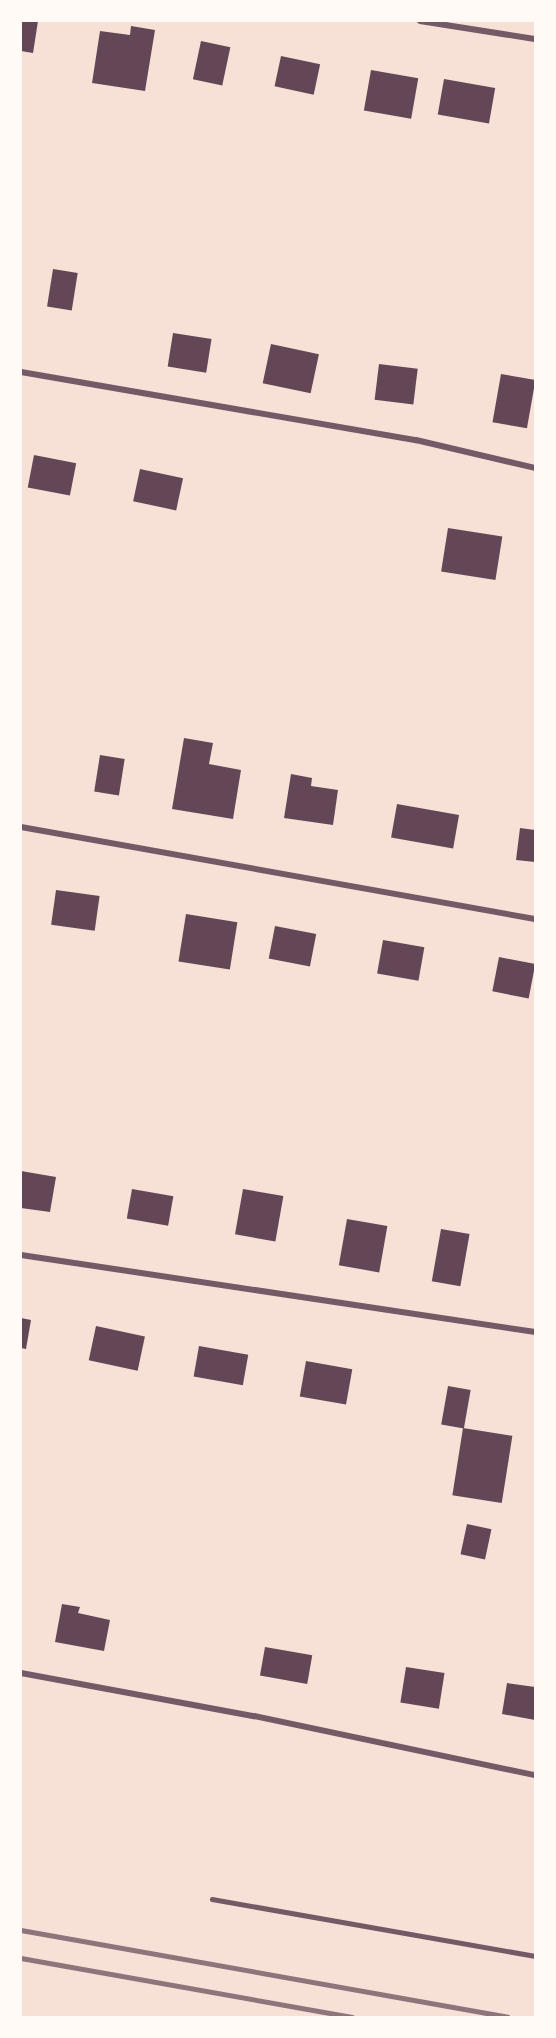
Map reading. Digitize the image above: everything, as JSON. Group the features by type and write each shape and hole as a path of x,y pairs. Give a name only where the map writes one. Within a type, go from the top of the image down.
{"street":[{"path":"420,21 535,39"},
{"path":"21,372 416,440 535,468"},
{"path":"21,827 535,919"},
{"path":"21,1255 535,1332"},
{"path":"21,1673 254,1716 535,1775"}],"lane":[{"path":"212,1899 535,1956"}],"building":[{"path":"21,21 38,21 33,53 21,51"},
{"path":"131,26 155,30 145,91 92,83 100,31 130,35"},
{"path":"201,41 230,47 222,85 193,79"},
{"path":"281,56 320,64 314,95 275,86"},
{"path":"371,70 418,78 411,119 364,110"},
{"path":"444,79 495,88 489,123 438,114"},
{"path":"53,269 78,273 72,310 47,307"},
{"path":"173,333 212,339 206,373 168,367"},
{"path":"271,344 319,354 311,393 263,383"},
{"path":"379,364 418,369 413,404 375,400"},
{"path":"501,374 535,380 527,428 492,422"},
{"path":"34,455 76,463 70,496 28,487"},
{"path":"140,469 183,478 176,510 133,501"},
{"path":"448,528 502,537 495,580 441,571"},
{"path":"184,738 213,743 209,764 241,770 233,819 172,809"},
{"path":"100,755 125,759 119,795 94,792"},
{"path":"291,774 312,778 311,786 338,790 333,825 284,818"},
{"path":"397,804 459,815 453,848 391,837"},
{"path":"520,828 535,830 535,862 516,860"},
{"path":"56,890 100,896 95,931 51,925"},
{"path":"186,914 237,922 230,970 178,961"},
{"path":"275,926 316,934 310,966 269,958"},
{"path":"383,940 424,947 418,981 377,973"},
{"path":"499,957 535,964 529,998 492,991"},
{"path":"21,1171 56,1177 50,1212 21,1208"},
{"path":"132,1189 173,1196 168,1226 127,1219"},
{"path":"243,1189 283,1196 275,1241 235,1234"},
{"path":"347,1219 387,1226 379,1272 339,1265"},
{"path":"441,1229 470,1234 460,1286 432,1281"},
{"path":"21,1318 31,1320 26,1349 21,1348"},
{"path":"96,1326 145,1336 138,1371 89,1360"},
{"path":"199,1346 248,1355 243,1385 194,1377"},
{"path":"306,1361 352,1369 346,1405 300,1396"},
{"path":"448,1386 471,1390 464,1428 441,1424"},
{"path":"463,1428 512,1436 502,1503 452,1495"},
{"path":"467,1524 491,1529 485,1560 461,1554"},
{"path":"62,1604 80,1607 78,1613 110,1620 104,1651 55,1642"},
{"path":"265,1647 312,1655 307,1684 260,1676"},
{"path":"406,1667 445,1673 439,1709 400,1703"},
{"path":"507,1683 535,1687 535,1720 502,1714"}],"railway":[{"path":"21,1930 507,2017"},
{"path":"21,1958 352,2017"}]}
